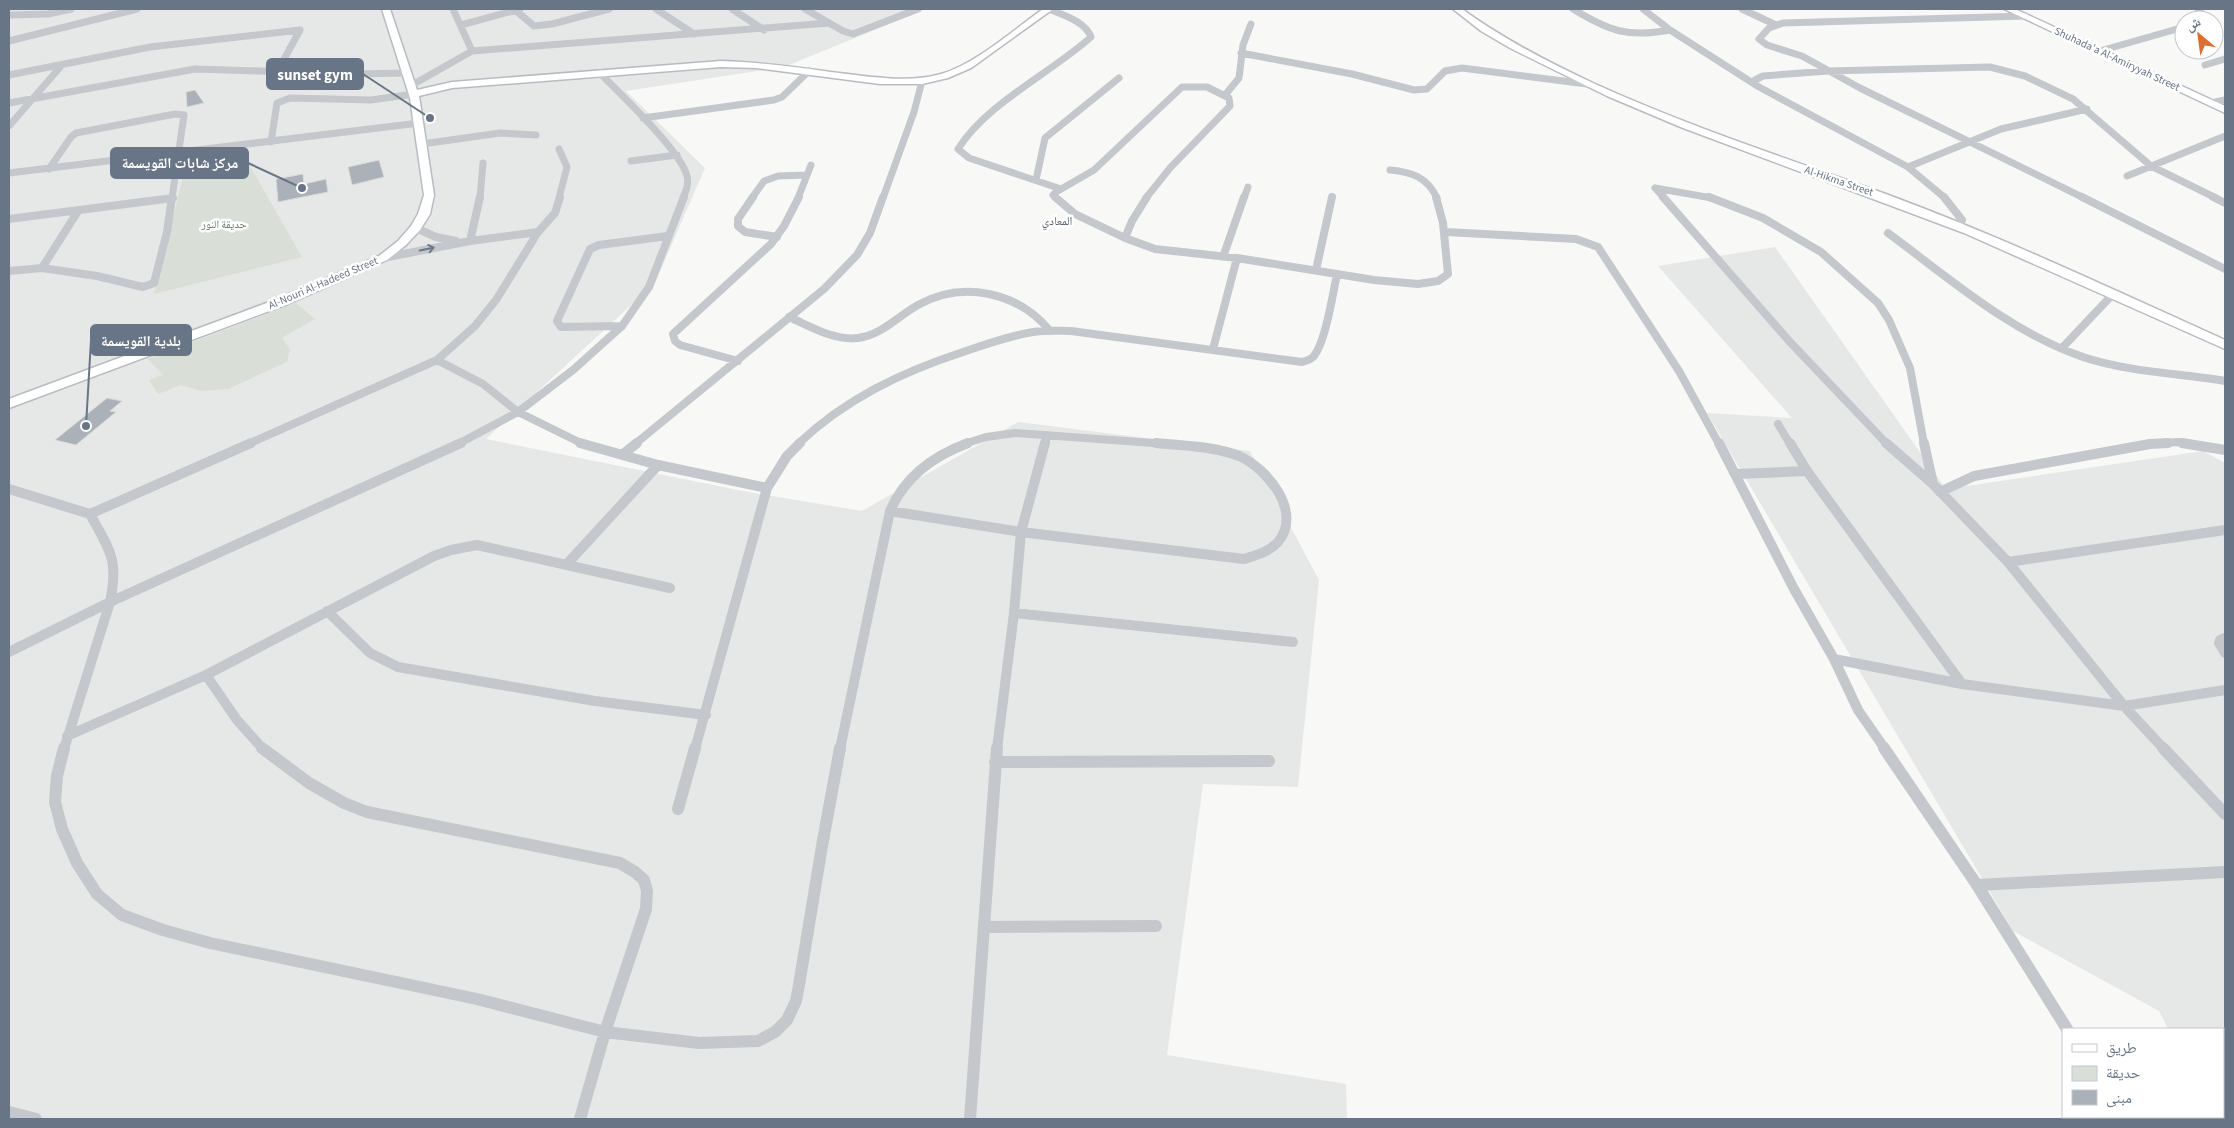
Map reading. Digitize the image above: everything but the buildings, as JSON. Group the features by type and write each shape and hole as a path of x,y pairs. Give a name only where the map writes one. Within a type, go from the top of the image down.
{"street":[{"path":"9,15 48,14 71,9"},
{"path":"9,41 137,9"},
{"name":"Al-Nouri Al-Hadeed Street","path":"9,404 284,301 383,258 402,243 416,228 424,214 429,195 413,91 386,9"},
{"path":"453,9 472,51"},
{"path":"461,25 517,9 534,26 609,9"},
{"path":"656,9 694,34"},
{"path":"732,9 764,30"},
{"path":"805,9 843,32 854,34 913,9"},
{"path":"271,142 277,103 290,98 371,100 452,85 714,64 808,71 880,81 922,80 945,76 968,66 1049,9 1089,30 1091,37 982,122 962,140 958,149 969,158 1061,189"},
{"name":"Al-Hikma Street","path":"1457,9 1517,48 1587,84 1748,150 1946,221 2225,345"},
{"name":"Al-Hikma Street","path":"1467,9 1549,58 1620,91 1740,140 1888,191 1962,220 2225,338"},
{"path":"1573,9 1606,29 1620,33 1639,35 1670,30"},
{"path":"1643,9 1670,30 1754,83 1908,167 1931,183 1951,204 1962,220"},
{"path":"1742,9 1776,25"},
{"path":"1990,10 2006,13"},
{"path":"2006,13 1917,16 1776,25 1760,36 1760,41 1802,56 1828,71 2225,269"},
{"name":"Shuhada'a Al-Amiryyah Street","path":"2006,13 2025,16 2211,103 2224,106"},
{"path":"413,91 472,51 764,30 829,23"},
{"path":"1225,95 1239,78 1241,53 1251,24"},
{"path":"9,75 150,47 300,30 277,72"},
{"path":"2100,51 2174,30"},
{"path":"1241,53 1352,74 1414,90 1427,89 1433,85 1441,73 1449,69 1462,68 1587,84"},
{"path":"2205,65 2225,59"},
{"path":"9,126 62,65"},
{"path":"1754,83 1755,80 1763,76 1828,71 1997,68 2025,76 2056,90 2087,109 2152,166 2225,203"},
{"path":"9,103 195,69 406,73"},
{"path":"643,118 774,100 782,97 808,71"},
{"path":"9,652 110,602 447,450 518,412 573,370 622,326 649,287 688,186 687,175 677,155 600,73"},
{"path":"1036,180 1045,138 1119,78"},
{"path":"622,455 824,289 864,246 914,112 922,80"},
{"path":"413,91 465,84"},
{"path":"1125,238 1130,222 1162,179 1230,106 1230,98 1225,95 1202,86 1182,87 1094,170 1053,195 1062,205 1125,238 1155,249 1237,258 1337,274 1418,284 1438,281 1448,274 1446,232 1433,190 1424,179 1408,172 1390,170"},
{"path":"1908,167 2013,125 2087,109"},
{"path":"9,272 42,268 97,276 143,287 152,285 157,277 173,198 184,115 179,114 76,133 70,136 49,168"},
{"path":"9,173 178,154 419,123"},
{"path":"422,144 500,133 536,135"},
{"path":"2127,176 2225,136"},
{"path":"9,489 90,514 437,360 475,326 496,300 538,232 555,213 567,167 559,149"},
{"path":"631,162 677,155"},
{"path":"470,241 480,199 483,163"},
{"path":"738,361 680,345 674,341 673,334 777,237 795,208 811,165"},
{"path":"777,237 745,232 738,226 738,219 764,181 778,176 807,175"},
{"path":"1223,257 1248,187"},
{"path":"1937,488 1916,411 1910,368 1878,303 1821,252 1763,218 1709,197 1655,188 1790,342 1898,455 1937,488 2008,562 2124,706 2225,814"},
{"path":"1316,270 1332,197"},
{"path":"9,219 173,198"},
{"path":"42,268 78,211"},
{"path":"416,228 436,237 470,241"},
{"path":"383,258 470,241 538,232"},
{"path":"1446,232 1576,239 1598,247 1679,370 1736,474 1794,589 1834,659 1858,710 1977,885 2066,1028"},
{"path":"1888,233 2005,317 2062,348 2103,362 2225,381"},
{"path":"622,326 561,327 556,321 590,249 668,236"},
{"path":"1213,349 1237,258"},
{"path":"678,809 706,715 767,488 786,457 801,441 845,407 884,383 917,368 1013,336 1050,331 1071,331 1302,362 1312,358 1322,334 1337,274"},
{"path":"789,317 850,339 859,338 882,329 928,300 954,293 975,292 1020,304 1035,314 1050,331"},
{"path":"2062,348 2113,294"},
{"path":"437,360 484,384 518,412 576,441 658,465 767,488"},
{"path":"1778,424 1807,471 1962,684"},
{"path":"90,514 112,556 115,577 110,602 67,736 58,776 55,802 62,830 77,863 97,894 122,915 162,930 210,943 477,999 605,1032 699,1043 758,1042 775,1032 787,1020 796,1002 817,874 889,511 908,481 920,468 950,450 972,441 1002,434 1016,433 1098,436 1218,450 1244,458 1266,474 1278,491 1287,516 1284,533 1273,548 1261,556 1244,559 1021,532 889,511"},
{"path":"970,1119 985,927 995,762 1014,613 1021,532 1047,435"},
{"path":"1937,488 1974,476 2150,444 2178,442 2225,450"},
{"path":"566,565 658,465"},
{"path":"1736,474 1807,471"},
{"path":"2008,562 2225,530"},
{"path":"67,736 206,675 434,556 463,546 477,545 670,588"},
{"path":"327,611 368,652 387,664 396,667 596,701 706,715"},
{"path":"1014,613 1293,642"},
{"path":"2225,638 2220,640 2219,644 2225,653"},
{"path":"1834,659 1962,684 2124,706 2225,690"},
{"path":"206,675 237,720 266,753 309,783 344,803 367,812 620,863 642,877 648,887 646,909 605,1032 580,1119"},
{"path":"995,762 1269,761"},
{"path":"1977,885 2225,872"},
{"path":"985,927 1156,926"},
{"path":"9,1112 36,1119"}],"shaded area":[{"path":"9,9 926,9 784,67 626,91 705,168 655,283 486,439 748,492 862,511 1018,422 1250,451 1319,580 1298,787 1203,784 1167,1055 1346,1084 1347,1119 9,1119"},
{"path":"1775,247 1946,489 2203,451 2225,463 2225,1119 2210,1118 2224,1118 2224,1028 2168,1028 2159,1011 2013,931 1707,413 1792,418 1658,266"}],"green space":[{"name":"حديقة النور","path":"241,150 302,257 154,294 188,157"},
{"path":"296,303 315,319 282,338 290,349 287,362 228,389 201,391 181,385 158,394 149,380 163,375 148,359"}],"place":[{"name":"sunset gym","path":"430,118"},
{"name":"مركز شابات القويسمة","path":"302,188"},
{"name":"بلدية القويسمة","path":"86,426"}],"district":[{"name":"المعادي","path":"1057,221"}]}
